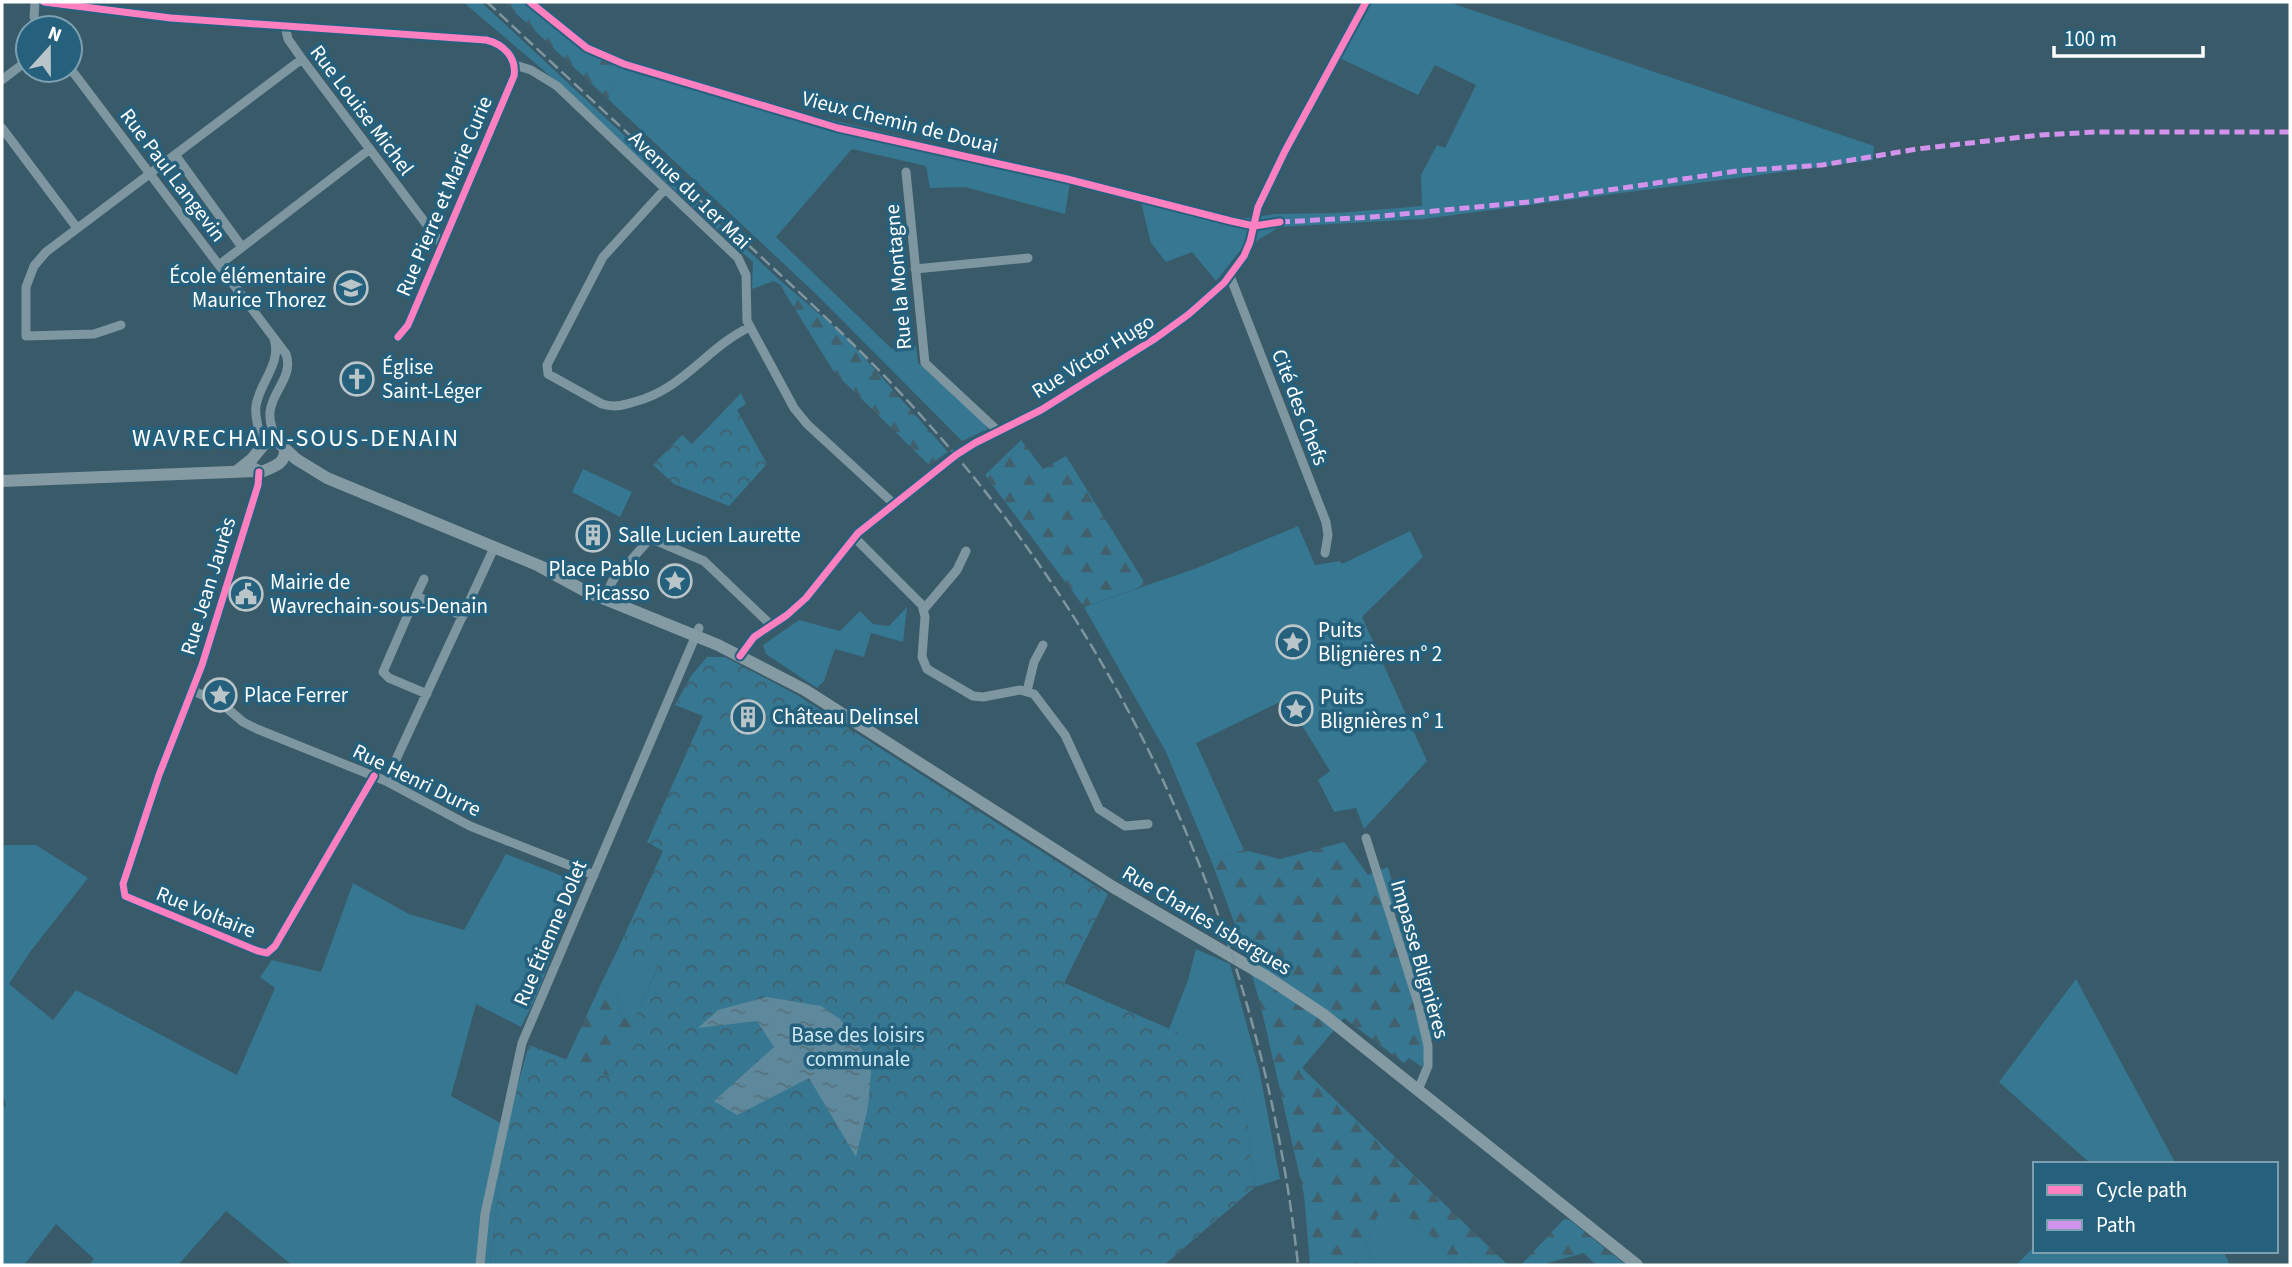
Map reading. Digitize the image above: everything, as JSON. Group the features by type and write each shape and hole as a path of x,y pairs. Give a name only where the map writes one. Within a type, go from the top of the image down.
{"main road":[{"path":"2,481 237,471 256,463 272,467 282,461 283,446 268,441 256,463"},
{"name":"Rue Charles Isbergues","path":"283,446 296,459 327,478"},
{"name":"Rue Charles Isbergues","path":"272,467 327,478 539,566 569,584 698,631 742,652 1113,887 1297,996 1637,1265"}],"street":[{"name":"Avenue du 1er Mai","path":"44,2 171,18 486,40 505,49 515,65 531,70 557,86 741,262 746,275 746,312 750,327 797,413 894,504"},
{"name":"Vieux Chemin de Douai","path":"530,2 580,43 624,64 838,128 1067,179 1254,226 1280,222"},
{"name":"Rue Victor Hugo","path":"742,652 754,637 787,615 806,597 854,537 960,452 1041,410 1163,334 1203,303 1230,276 1244,257 1261,201 1294,133 1366,2"},
{"name":"Rue Louise Michel","path":"285,26 288,38 302,59 442,245"},
{"path":"121,326 94,334 26,336 25,293 29,276 46,252 302,59"},
{"name":"Rue Pierre et Marie Curie","path":"398,337 408,325 514,76 515,65"},
{"name":"Rue Paul Langevin","path":"82,84 286,354 288,360 269,415 272,430 283,446"},
{"path":"2,128 77,228"},
{"path":"219,265 370,149"},
{"name":"Rue Paul Langevin","path":"176,156 242,247"},
{"name":"Rue la Montagne","path":"906,172 925,363 998,431"},
{"path":"665,189 603,257 547,365 548,374 602,404 622,406 664,391 735,335 750,327"},
{"path":"915,269 1028,258"},
{"name":"Cité des Chefs","path":"1230,276 1326,522 1328,534 1325,553"},
{"path":"256,463 261,432 256,405 275,359 273,338"},
{"name":"Rue Jean Jaurès","path":"184,708 204,658 258,485 256,463"},
{"path":"854,537 924,609"},
{"path":"605,596 613,580 648,541 654,540 704,562 772,626"},
{"path":"386,781 494,548"},
{"path":"966,551 957,570 924,609 923,661 930,672 973,696 1027,691 1042,703 1065,735 1099,809 1125,826 1148,824"},
{"path":"424,579 383,672 386,676 427,694"},
{"path":"416,596 463,616"},
{"name":"Rue Étienne Dolet","path":"480,1265 485,1214 522,1043 698,631"},
{"path":"1027,691 1034,662 1043,645"},
{"name":"Rue Henri Durre","path":"191,690 221,703 251,727 386,781 479,830 594,875"},
{"name":"Rue Voltaire","path":"184,708 123,884 125,896 258,951 270,951 275,946 374,776"},
{"name":"Impasse Blignières","path":"1366,838 1429,1046 1429,1066 1418,1090"}],"green space":[{"path":"463,2 481,2 782,282 780,285 774,281 752,289 753,262 542,69"},
{"path":"504,2 536,2 582,43 621,61 608,99"},
{"path":"1360,2 1448,2 1874,146 1873,160 1423,219 1279,227 1239,252 1216,281 1192,252 1166,262 1151,243 1139,194 1239,219 1276,214 1338,213 1422,206 1421,175 1437,145 1445,148 1476,85 1435,65 1418,95 1331,54"},
{"path":"621,61 794,111 1071,177 1065,214 965,187 930,188 926,166 852,149 776,237 892,349 916,346 918,363 981,419 988,429 962,441 816,294 608,99"},
{"path":"782,282 846,337 948,452 929,465 834,372 780,285"},
{"path":"741,393 746,404 737,410 767,464 729,506 674,484 653,465 682,435 692,444"},
{"path":"1021,440 1043,469 1066,456 1146,585 1084,607 985,475"},
{"path":"583,469 632,492 620,517 572,492"},
{"path":"1298,526 1315,565 1340,561 1342,564 1410,531 1423,557 1362,617 1427,761 1364,829 1356,808 1334,812 1318,780 1330,771 1286,699 1196,743 1244,850 1211,860 1166,752 1084,607 1197,568"},
{"path":"907,607 903,642 871,633 864,657 835,649 824,681 817,688 766,654 763,645 799,620 840,631 860,611 873,624 889,626"},
{"name":"Base des loisirs communale","path":"707,657 725,657 797,695 1108,894 1064,983 1239,1059 1255,1187 1164,1265 490,1265 506,1126 529,1045 609,1076 658,967 618,949 663,851 647,842 703,716 675,705 691,676"},
{"path":"1344,842 1368,875 1388,867 1434,1033 1422,1067 1409,1058 1404,1063 1344,1018 1302,1068 1508,1265 1455,1265 1438,1241 1401,1211 1377,1216 1366,1246 1373,1265 1310,1265 1304,1195 1261,1007 1247,957 1211,860 1244,850 1280,859"},
{"path":"36,845 88,878 30,952 9,984 53,1020 76,990 237,1075 275,988 260,977 272,960 321,972 353,883 409,914 464,930 506,854 580,883 536,997 521,1027 476,1004 451,1096 506,1126 490,1265 292,1265 226,1211 178,1265 89,1265 94,1259 56,1224 24,1265 2,1265 2,1109 6,1105 2,1093 2,847"},
{"path":"618,949 658,966 633,1023 620,1016 618,995 601,984"},
{"path":"1196,949 1230,964 1259,1069 1280,1179 1255,1187 1239,1060 1169,1029 1188,980"},
{"path":"2076,979 2175,1162 2089,1162 1999,1082"},
{"path":"601,984 618,995 620,1016 633,1023 609,1076 566,1060"},
{"path":"1401,1211 1438,1241 1455,1265 1373,1265 1366,1246 1377,1215"},
{"path":"1566,1217 1626,1265 1596,1265 1584,1253 1548,1265 1521,1265"},
{"path":"2033,1248 2033,1253 2224,1253 2230,1265 2016,1265"}],"water":[{"path":"767,997 821,1006 840,1019 863,1051 871,1071 868,1107 856,1157 809,1078 737,1115 714,1101 774,1047 757,1021 698,1028 718,1010"}],"railway":[{"path":"487,2 879,370 925,420 1000,511 1068,607 1127,708 1178,813 1221,922 1255,1034 1281,1148 1298,1265"}],"marked path":[{"path":"1280,222 1372,217 1528,202 1737,171 1822,165 1917,149 2040,135 2096,132 2290,132"}],"cycle path":[{"path":"44,2 171,18 486,40 508,52 513,63 514,76 408,325 398,337"},
{"path":"530,2 587,48 624,64 838,128 1067,179 1254,226 1280,222"},
{"path":"740,656 754,637 787,615 806,598 858,533 956,455 1041,410 1156,338 1224,283 1244,256 1258,207 1285,151 1366,2"},
{"path":"259,472 258,485 202,665 159,775 123,884 125,896 267,953 275,946 374,776"}],"place":[{"name":"École élémentaire Maurice Thorez","path":"351,288"},
{"name":"Église Saint-Léger","path":"357,379"},
{"name":"Salle Lucien Laurette","path":"593,535"},
{"name":"Place Pablo Picasso","path":"675,581"},
{"name":"Mairie de Wavrechain-sous-Denain","path":"246,594"},
{"name":"Puits Blignières n° 2","path":"1293,642"},
{"name":"Place Ferrer","path":"220,695"},
{"name":"Puits Blignières n° 1","path":"1296,709"},
{"name":"Château Delinsel","path":"748,717"}],"district":[{"name":"WAVRECHAIN-SOUS-DENAIN","path":"296,438"}]}
